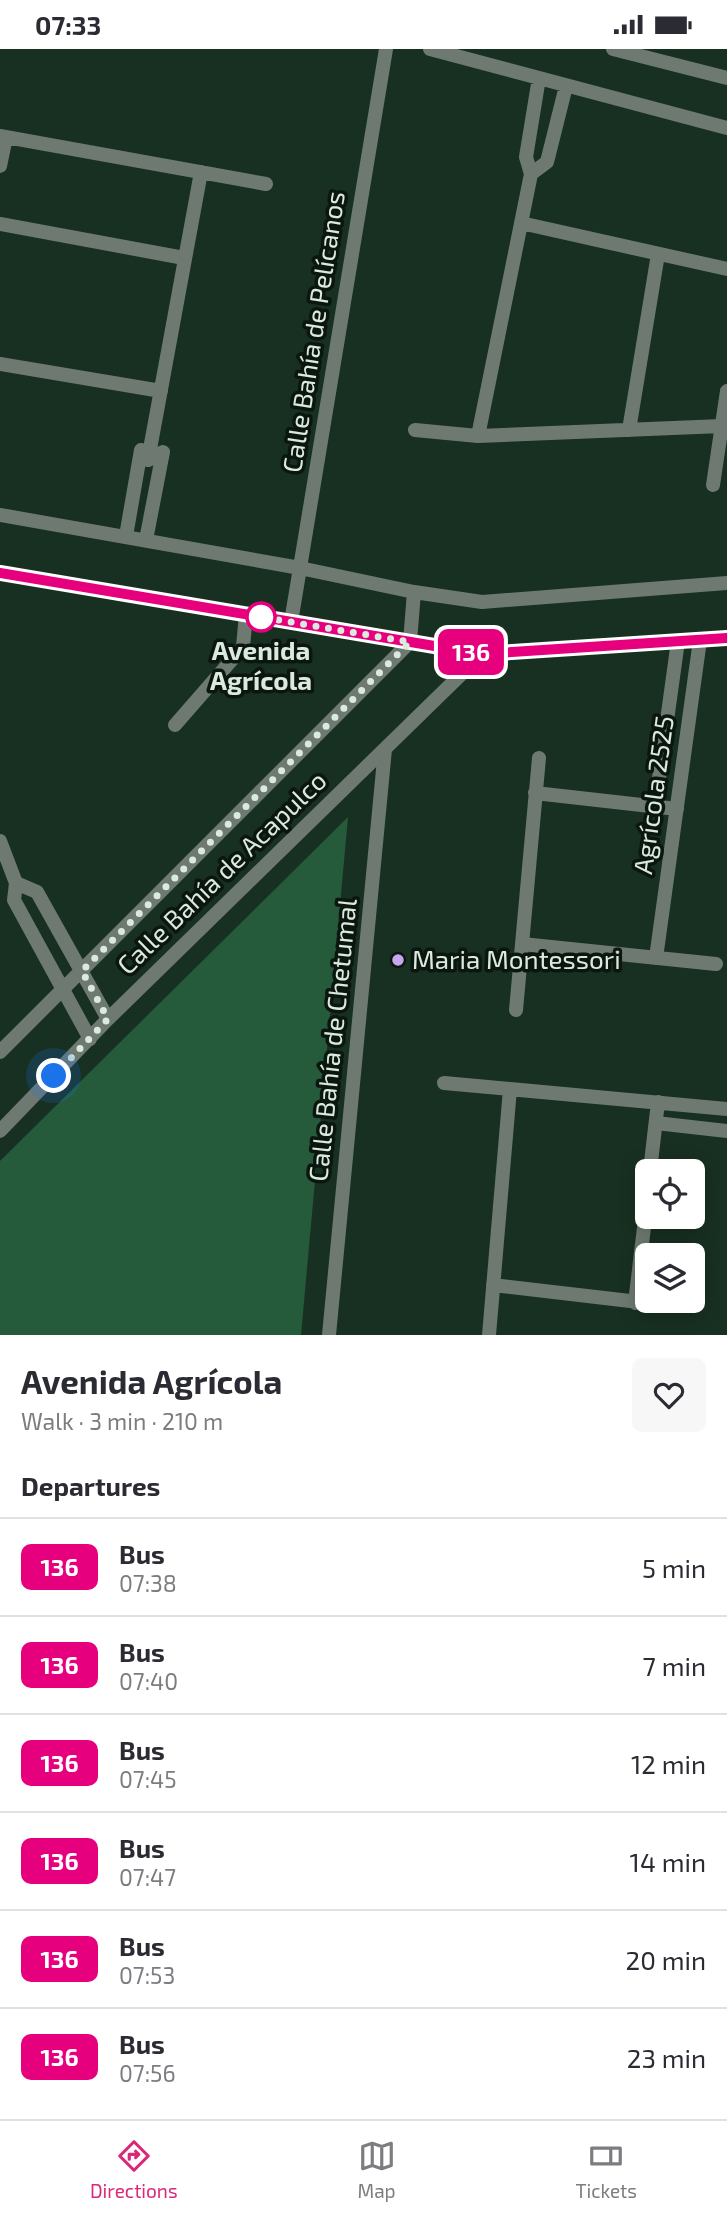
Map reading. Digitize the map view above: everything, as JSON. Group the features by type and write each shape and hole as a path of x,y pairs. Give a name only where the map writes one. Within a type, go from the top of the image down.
{"street":[{"name":"Calle Bahía de Pelícanos","path":"291,622 386,49"},
{"path":"430,49 727,128"},
{"path":"613,49 727,78"},
{"path":"478,436 531,174 526,157 539,78"},
{"path":"531,174 547,162 566,86"},
{"path":"0,166 3,137 266,184"},
{"path":"148,460 201,172"},
{"path":"522,223 727,269"},
{"path":"0,225 184,258"},
{"path":"629,430 658,254"},
{"path":"0,363 161,391"},
{"path":"713,485 727,391"},
{"path":"415,430 478,436 722,426"},
{"path":"126,536 141,450 148,460"},
{"path":"146,540 163,452 148,460"},
{"path":"0,515 300,568 414,592 482,602 727,583"},
{"path":"0,573 482,654 727,638"},
{"path":"410,642 414,592"},
{"path":"175,725 243,647 246,614"},
{"name":"Agrícola 2525","path":"656,958 700,640"},
{"path":"656,807 678,641"},
{"name":"Calle Bahía de Acapulco","path":"0,1052 410,642"},
{"name":"Calle Bahía de Acapulco","path":"0,1131 108,1019 482,654"},
{"name":"Calle Bahía de Chetumal","path":"329,1335 385,749"},
{"path":"516,1010 539,758"},
{"path":"536,793 677,809"},
{"path":"0,841 16,883 14,900 90,1039"},
{"path":"16,883 37,892 108,1019"},
{"path":"522,944 716,964"},
{"path":"444,1083 727,1109"},
{"path":"489,1335 510,1089"},
{"path":"652,1159 658,1103"},
{"path":"656,1123 727,1131"},
{"path":"493,1285 635,1303"}],"green space":[{"path":"348,817 301,1335 0,1335 0,1161"}],"bus line":[{"name":"136","path":"0,573 482,654 727,638"}],"place":[{"name":"Avenida Agrícola","path":"261,617"},
{"name":"Maria Montessori","path":"398,960"}],"route":[{"path":"54,1076 108,1019 82,971 410,642 261,617"}]}
